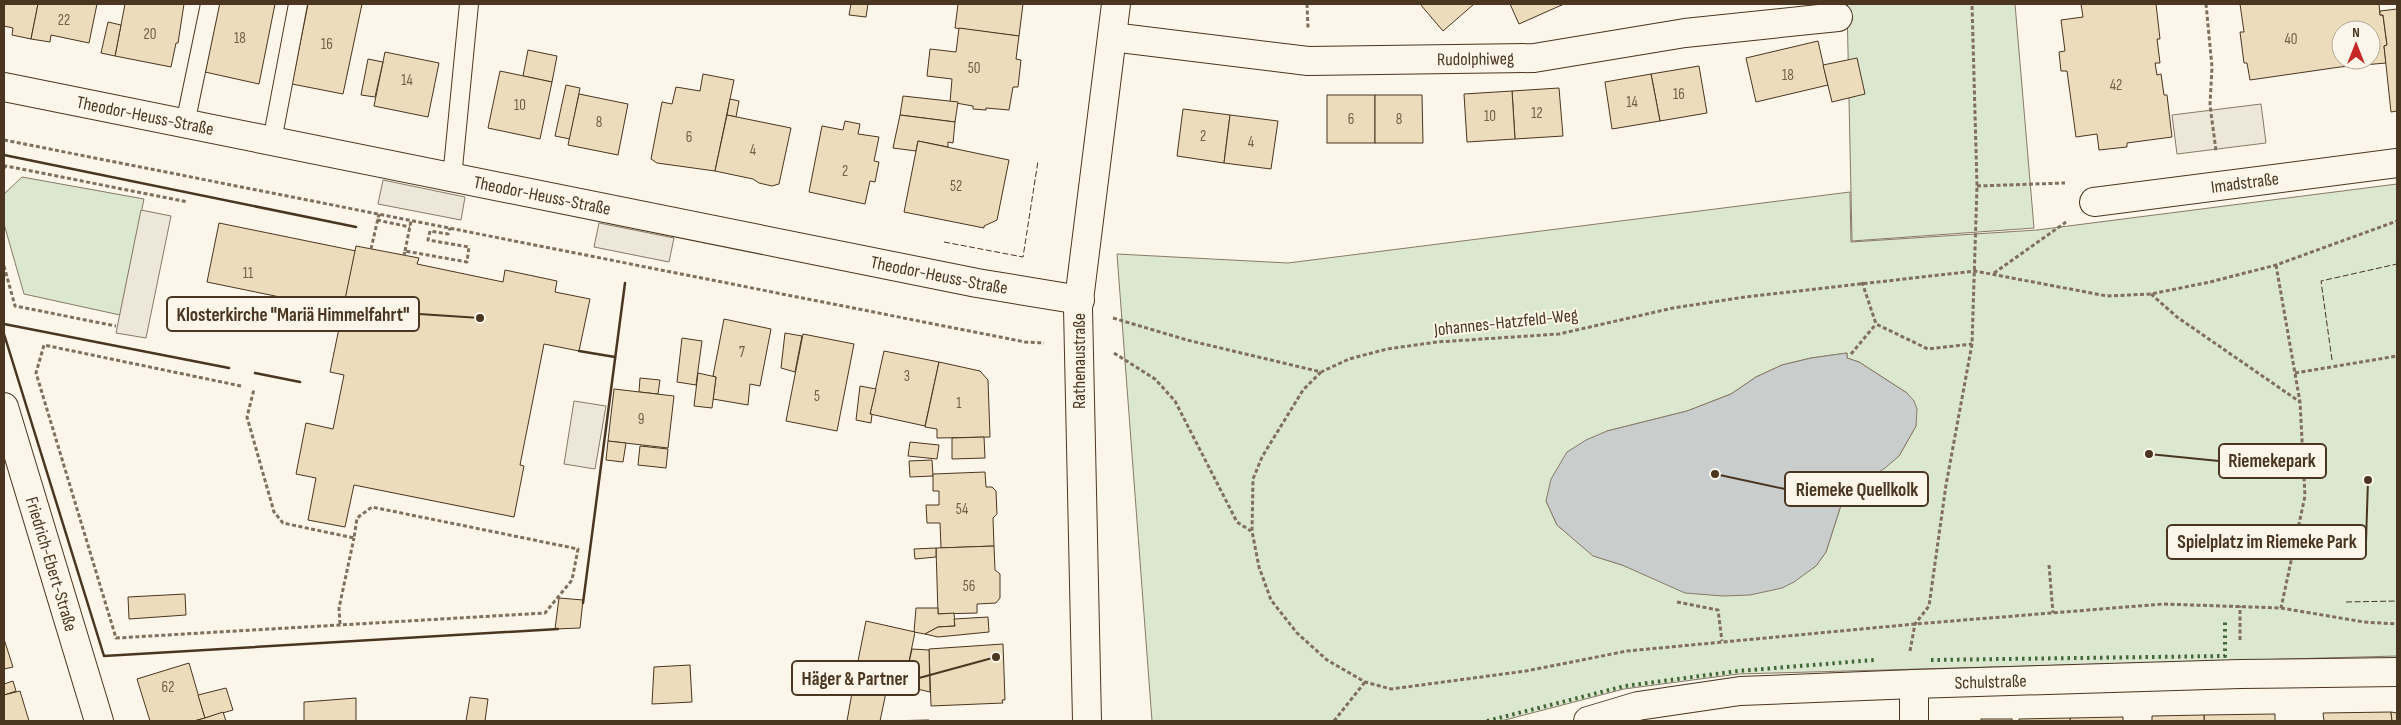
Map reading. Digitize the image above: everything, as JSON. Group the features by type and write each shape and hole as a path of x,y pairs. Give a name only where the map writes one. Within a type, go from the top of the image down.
{"street":[{"name":"Rathenaustraße","path":"1087,721 1078,344 1079,304 1116,4"},
{"name":"Rudolphiweg","path":"1112,37 1308,61 1534,58 1685,33 1838,16"},
{"name":"Theodor-Heuss-Straße","path":"4,87 1079,304"},
{"name":"Imadstraße","path":"2094,202 2397,163"},
{"name":"Friedrich-Ebert-Straße","path":"4,407 98,721"},
{"name":"Schulstraße","path":"1588,721 1638,706 1740,691 2240,674 2397,672"},
{"path":"1914,684 1914,721"}],"lane":[{"path":"185,124 210,4"},
{"path":"272,141 298,4"},
{"path":"452,178 470,4"}],"path":[{"path":"1915,624 1929,606 1946,485 1972,344 1977,186 1972,4"},
{"path":"2206,4 2212,67 2210,105 2221,186"},
{"path":"4,140 1025,342 1078,344 1112,352 1155,379 1174,401 1237,522 1252,532"},
{"path":"4,168 6,166 188,202"},
{"path":"1977,186 2073,182 2094,202 1993,273"},
{"path":"371,249 378,214"},
{"path":"377,220 410,226"},
{"path":"404,256 411,221"},
{"name":"Johannes-Hatzfeld-Weg","path":"2397,221 2276,265 2210,282 2151,294 2107,296 1993,273 1974,271 1862,282 1673,308 1559,334 1437,342 1386,349 1349,359 1321,372 1302,390 1262,457 1253,480 1252,532 1259,567 1271,600 1297,633 1327,660 1365,682 1391,689 1526,671 1627,651 1915,624 2163,604 2281,608 2364,622 2397,624"},
{"path":"405,251 467,262 469,247 428,240 430,231 448,234 450,228"},
{"path":"2276,265 2300,402 2305,496 2281,608"},
{"path":"4,266 16,306 116,326"},
{"path":"1862,282 1876,324 1928,349 1972,344"},
{"path":"2151,294 2177,317 2300,402"},
{"path":"1079,304 1187,340 1321,372"},
{"path":"1851,354 1876,324"},
{"path":"241,386 44,345 36,374 116,638 544,613 572,580 578,549 372,507 357,518 339,608 340,624"},
{"path":"2295,373 2397,356"},
{"path":"254,389 247,417 274,512 283,523 354,538"},
{"path":"2049,565 2053,613"},
{"path":"1677,602 1718,610 1722,641"},
{"path":"1334,721 1365,682"}],"green space":[{"path":"1847,4 2015,4 2034,228 1852,241"},
{"path":"22,177 144,199 120,315 24,294 4,224 4,194"},
{"path":"2397,184 2397,656 1738,674 1624,689 1501,721 1152,721 1117,254 1288,263 1850,192 1851,242 2037,230","holes":["1847,353 1847,358 1859,362 1907,393 1916,426 1899,456 1853,489 1842,502 1826,552 1816,566 1781,588 1622,565 1594,556 1557,525 1546,501 1607,431 1687,411 1731,394 1756,377 1782,365 1811,358"]}],"shaded area":[{"path":"2261,104 2266,143 2177,154 2172,115"},
{"path":"383,180 465,197 461,220 378,204"},
{"path":"141,210 171,216 146,338 116,333"},
{"path":"599,223 674,238 669,262 594,247"},
{"path":"1847,353 1847,358 1859,362 1907,393 1914,401 1917,409 1916,426 1899,456 1885,468 1853,489 1842,502 1826,552 1816,566 1794,582 1782,588 1750,595 1723,596 1685,593 1622,565 1593,556 1557,525 1546,501 1551,479 1567,452 1586,440 1607,431 1687,411 1731,394 1756,377 1782,365 1811,358"},
{"path":"574,401 606,406 595,469 564,464"}],"building":[{"path":"4,4 38,4 31,39 12,35 13,28 4,26"},
{"path":"38,4 97,4 89,43 51,35 50,42 31,39"},
{"path":"125,4 184,4 178,43 176,43 171,67 115,56"},
{"path":"219,4 275,4 259,84 205,72"},
{"path":"308,4 362,4 343,94 292,84"},
{"path":"851,4 868,4 866,17 849,15"},
{"path":"958,4 1023,4 1019,36 955,28"},
{"path":"1420,4 1474,4 1443,31"},
{"path":"1510,4 1564,4 1519,24"},
{"path":"2081,4 2156,4 2160,39 2157,39 2160,63 2155,63 2157,75 2161,74 2164,95 2167,95 2172,137 2127,143 2127,147 2099,150 2097,134 2076,137 2067,71 2061,71 2059,52 2065,51 2061,20 2083,17"},
{"path":"2240,4 2379,4 2380,15 2383,15 2387,45 2384,46 2386,63 2381,63 2381,20 2331,20 2331,68 2250,80 2247,63 2244,63 2240,32 2244,32"},
{"path":"2397,9 2397,111 2391,112 2384,46 2387,45 2383,15 2380,15 2380,11"},
{"path":"108,22 121,25 115,56 101,53"},
{"path":"959,28 1019,36 1016,59 1021,60 1018,87 1013,87 1009,110 973,109 973,106 950,102 952,79 927,76 930,49 956,52"},
{"path":"1818,41 1828,85 1756,102 1746,58"},
{"path":"528,50 557,56 552,82 523,76"},
{"path":"385,52 439,63 428,117 374,106"},
{"path":"1857,58 1865,94 1832,102 1823,65"},
{"path":"368,59 383,62 375,97 361,95"},
{"path":"1699,66 1707,113 1660,121 1651,74"},
{"path":"500,71 552,82 540,139 488,128"},
{"path":"703,74 734,80 715,171 657,163 651,159 662,102 672,104 676,87 700,91"},
{"path":"1651,74 1660,121 1612,129 1605,82"},
{"path":"566,85 580,88 570,139 555,136"},
{"path":"1559,88 1563,136 1515,139 1512,91"},
{"path":"1512,91 1515,139 1467,142 1464,94"},
{"path":"579,94 628,104 618,155 568,145"},
{"path":"1327,95 1375,95 1375,143 1327,143"},
{"path":"1375,95 1422,95 1423,143 1375,143"},
{"path":"903,96 958,102 955,122 900,115"},
{"path":"730,99 739,101 736,117 727,115"},
{"path":"1183,109 1230,115 1224,163 1177,156"},
{"path":"727,115 791,128 779,184 772,186 759,183 753,179 715,171"},
{"path":"900,115 955,122 953,143 948,142 948,147 918,141 916,151 893,148"},
{"path":"1230,115 1278,121 1271,169 1224,163"},
{"path":"845,121 860,124 858,134 879,137 874,161 879,162 875,182 870,181 865,204 809,192 822,126 843,130"},
{"path":"918,141 1009,160 997,220 984,226 984,228 904,212"},
{"path":"219,223 356,251 343,310 207,282"},
{"path":"356,246 419,258 417,264 503,282 505,270 557,281 555,292 590,299 579,351 544,344 520,465 524,466 514,517 354,485 345,527 308,520 316,478 296,474 306,423 333,429 344,375 330,372"},
{"path":"724,319 771,329 760,386 750,384 748,405 713,399 716,377 713,376"},
{"path":"785,333 802,336 795,372 781,368"},
{"path":"803,334 854,344 837,431 786,421"},
{"path":"682,338 702,341 696,385 677,382"},
{"path":"884,351 939,362 925,426 870,414"},
{"path":"939,362 980,371 988,380 990,437 937,438 937,429 925,427"},
{"path":"698,373 716,377 712,408 694,406"},
{"path":"640,378 660,380 658,394 639,392"},
{"path":"860,386 876,389 870,414 872,414 871,423 856,420"},
{"path":"614,389 674,396 668,448 608,441"},
{"path":"984,437 985,458 952,459 952,438"},
{"path":"608,441 626,443 623,462 606,460"},
{"path":"910,442 939,445 937,459 908,456"},
{"path":"640,446 668,449 666,468 638,465"},
{"path":"932,460 933,476 910,477 909,461"},
{"path":"985,472 986,487 992,487 996,491 997,514 993,518 994,546 941,548 940,523 927,523 926,505 939,505 939,491 933,491 933,474"},
{"path":"994,546 995,570 1000,574 1000,598 996,603 977,604 977,613 938,614 936,548"},
{"path":"936,548 936,557 915,559 914,549"},
{"path":"185,594 186,615 129,619 128,597"},
{"path":"559,598 583,600 580,628 555,629"},
{"path":"916,608 938,608 938,614 954,613 955,626 938,627 925,634 914,632"},
{"path":"988,617 989,632 938,637 925,634 938,627 955,626 954,619"},
{"path":"866,621 915,632 904,686 855,676"},
{"path":"4,639 13,667 4,669"},
{"path":"1003,644 1005,700 1002,700 1003,703 931,706 929,649"},
{"path":"912,649 929,650 930,692 904,686"},
{"path":"189,663 205,718 194,721 150,721 137,679"},
{"path":"690,665 692,702 652,704 654,667"},
{"path":"855,676 888,683 880,721 847,721"},
{"path":"13,681 16,691 4,695 4,684"},
{"path":"226,688 233,710 205,718 198,695"},
{"path":"20,691 29,721 4,721 4,695"},
{"path":"470,697 488,699 485,721 466,721"},
{"path":"356,698 356,721 304,721 304,702"},
{"path":"223,712 226,721 194,721 205,718"},
{"path":"2391,712 2392,721 2324,721 2323,713"},
{"path":"2391,712 2397,713 2397,721 2392,721"},
{"path":"2275,714 2275,721 2204,721 2204,715"},
{"path":"2204,715 2204,721 2152,721 2152,716"},
{"path":"2123,717 2123,721 2070,721 2070,718"},
{"path":"2070,718 2070,721 2019,721 2019,719"},
{"path":"1981,719 2012,719 2012,721 1981,721"},
{"path":"929,720 929,721 883,721"}],"hedge":[{"path":"1931,660 2225,656 2225,619"},
{"path":"1487,721 1625,686 1738,671 1874,660"}],"fence":[{"path":"944,242 1023,257 1038,161"},
{"path":"2332,360 2321,281 2397,264"},
{"path":"2346,602 2397,601"}],"wall":[{"path":"4,155 356,227"},
{"path":"583,603 625,283"},
{"path":"4,324 229,368"},
{"path":"4,334 104,656 558,629"},
{"path":"579,351 615,357"},
{"path":"255,373 300,382"}],"place":[{"name":"Klosterkirche \"Mariä Himmelfahrt\"","path":"480,318"},
{"name":"Riemekepark","path":"2149,454"},
{"name":"Riemeke Quellkolk","path":"1715,474"},
{"name":"Spielplatz im Riemeke Park","path":"2368,480"},
{"name":"Häger & Partner","path":"996,657"}]}
